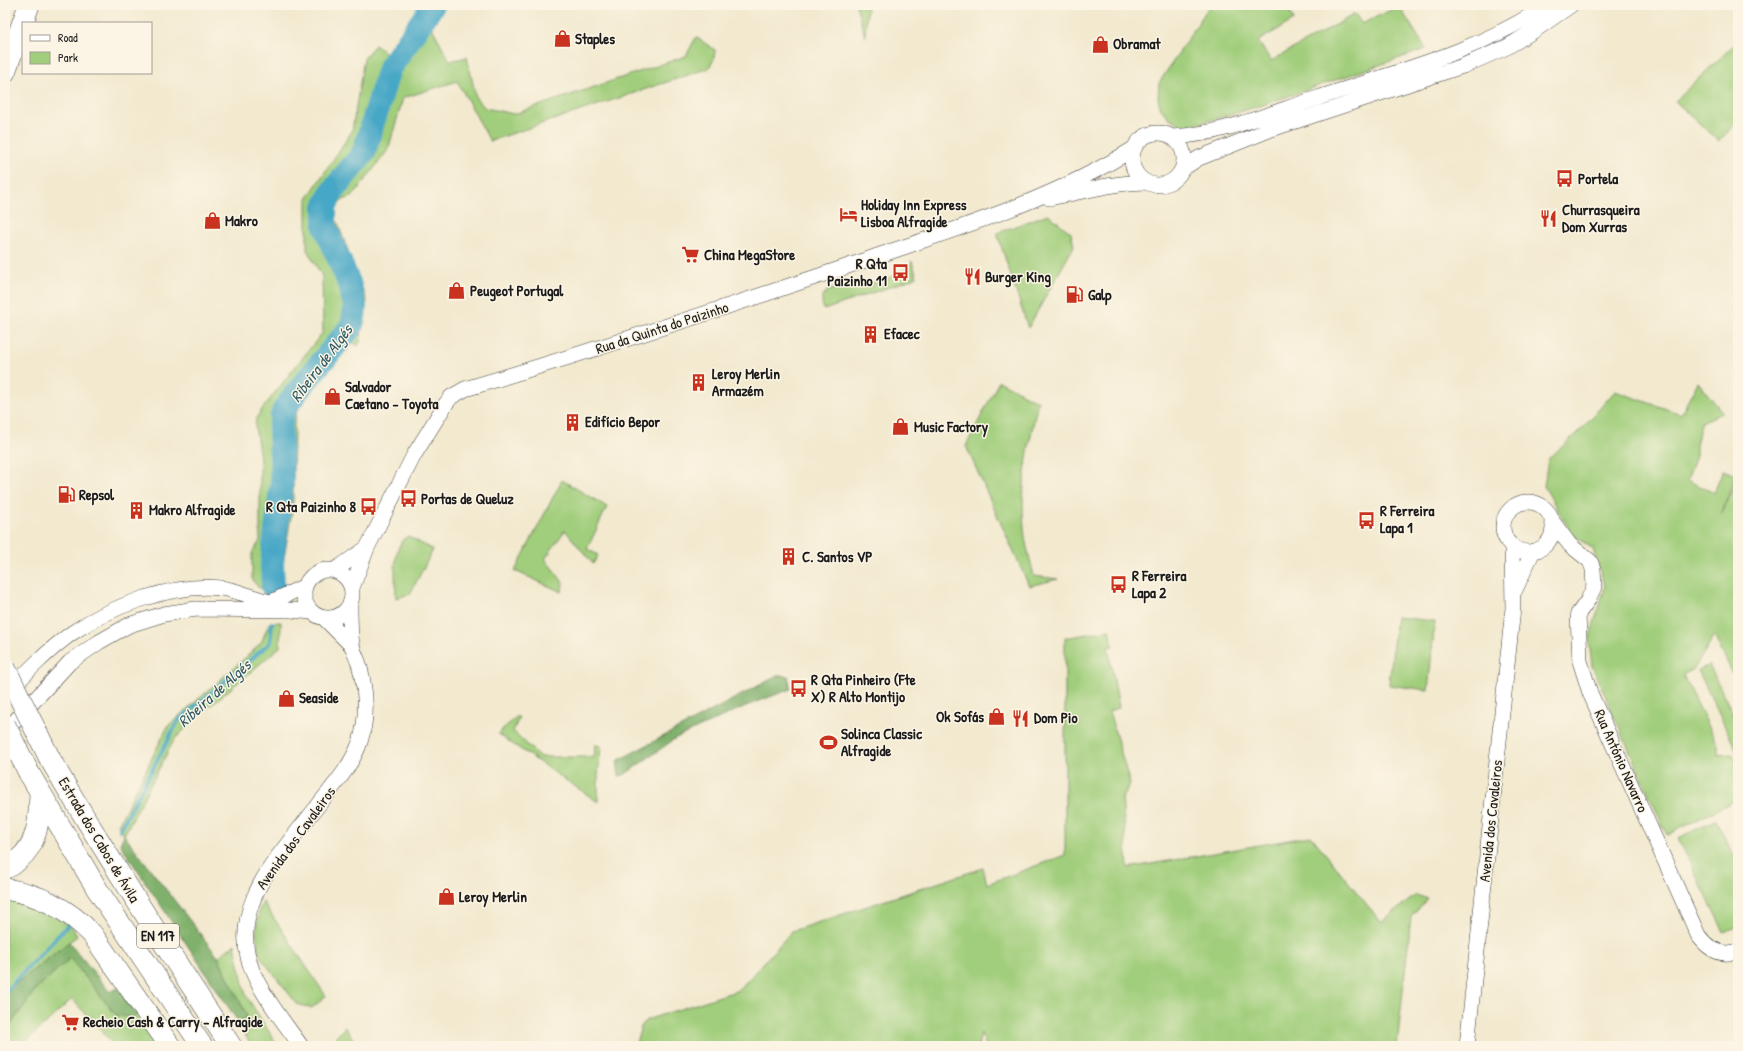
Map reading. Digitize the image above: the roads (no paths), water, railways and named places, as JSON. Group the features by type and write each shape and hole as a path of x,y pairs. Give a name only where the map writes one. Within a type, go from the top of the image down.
{"highway":[{"path":"23,22 29,5"},
{"path":"5,72 22,25"},
{"name":"Estrada dos Cabos de Ávila","path":"5,668 50,759 88,824 144,915 231,1046"},
{"name":"Estrada dos Cabos de Ávila","path":"5,725 40,793 97,889 202,1046"},
{"path":"5,868 9,868 24,855 36,834 39,822 40,793"},
{"path":"5,889 30,894 44,899 66,911 84,926 92,934 170,1046"}],"street":[{"path":"1173,137 1179,143 1183,151 1184,160 1182,169 1176,179 1164,185 1151,185 1144,182 1134,171 1131,164 1133,149 1140,138 1148,134 1157,132 1173,137 1205,133 1409,76 1463,66 1494,45 1547,5"},
{"path":"1494,45 1535,30 1571,5"},
{"path":"1182,169 1210,153 1409,76"},
{"name":"Rua da Quinta do Paizinho","path":"352,588 367,548 414,454 451,397 464,389 728,307 1036,200 1115,160 1133,149"},
{"name":"Rua da Quinta do Paizinho","path":"1036,200 1086,192 1108,184 1144,182"},
{"path":"1527,502 1535,503 1548,513 1552,521 1550,536 1546,543 1533,551 1526,552 1512,546 1506,540 1503,526 1504,519 1513,507 1527,502"},
{"name":"Rua António Navarro","path":"1552,521 1570,545 1590,561 1594,578 1594,587 1588,600 1578,614 1580,661 1590,693 1698,935 1704,943 1713,950 1727,953 1738,951"},
{"path":"1546,543 1570,545"},
{"name":"Avenida dos Cavaleiros","path":"1467,1046 1514,595 1512,546"},
{"name":"Rua da Quinta do Paizinho","path":"335,570 367,548"},
{"name":"Avenida dos Cavaleiros","path":"1514,595 1533,551"},
{"path":"5,732 70,662 99,642 129,626 164,614 196,609 291,610 318,615 339,615 350,605 352,588 346,577 335,570 317,572 309,578 305,586 304,596 306,605 318,615"},
{"path":"5,695 36,662 72,633 90,622 114,611 154,596 184,589 204,587 222,589 271,602 305,586"},
{"name":"Avenida dos Cavaleiros","path":"301,1046 256,980 250,966 246,946 246,937 250,908 264,877 347,767 359,743 365,716 364,692 359,662 352,646 350,605"},
{"name":"Avenida dos Cavaleiros","path":"318,615 352,646"}],"waterway":[{"name":"Ribeira de Algés","path":"273,587 272,563 282,482 280,427 282,416 285,408 299,389 351,327 354,317 355,305 349,283 325,226 325,207 331,193 364,152 389,69 433,5"},
{"name":"Ribeira de Algés","path":"120,830 178,721 270,643 272,623"},
{"name":"Ribeira de Algés","path":"5,992 68,925"}],"place":[{"name":"Staples","path":"562,39"},
{"name":"Obramat","path":"1100,44"},
{"name":"Portela","path":"1565,179"},
{"name":"Holiday Inn Express Lisboa Alfragide","path":"848,214"},
{"name":"Churrasqueira Dom Xurras","path":"1549,219"},
{"name":"Makro","path":"212,221"},
{"name":"China MegaStore","path":"691,255"},
{"name":"R Qta Paizinho 11","path":"900,273"},
{"name":"Burger King","path":"972,277"},
{"name":"Peugeot Portugal","path":"457,291"},
{"name":"Galp","path":"1075,295"},
{"name":"Efacec","path":"871,334"},
{"name":"Leroy Merlin Armazém","path":"699,383"},
{"name":"Salvador Caetano - Toyota","path":"332,396"},
{"name":"Edifício Bepor","path":"572,422"},
{"name":"Music Factory","path":"901,427"},
{"name":"Repsol","path":"66,495"},
{"name":"Portas de Queluz","path":"408,499"},
{"name":"R Qta Paizinho 8","path":"369,507"},
{"name":"Makro Alfragide","path":"136,510"},
{"name":"R Ferreira Lapa 1","path":"1367,520"},
{"name":"C. Santos VP","path":"789,557"},
{"name":"R Ferreira Lapa 2","path":"1119,585"},
{"name":"R Qta Pinheiro (Fte X) R Alto Montijo","path":"798,689"},
{"name":"Seaside","path":"286,698"},
{"name":"Ok Sofás","path":"997,717"},
{"name":"Dom Pio","path":"1021,718"},
{"name":"Solinca Classic Alfragide","path":"828,743"},
{"name":"Leroy Merlin","path":"446,897"},
{"name":"Recheio Cash & Carry - Alfragide","path":"70,1022"}]}
